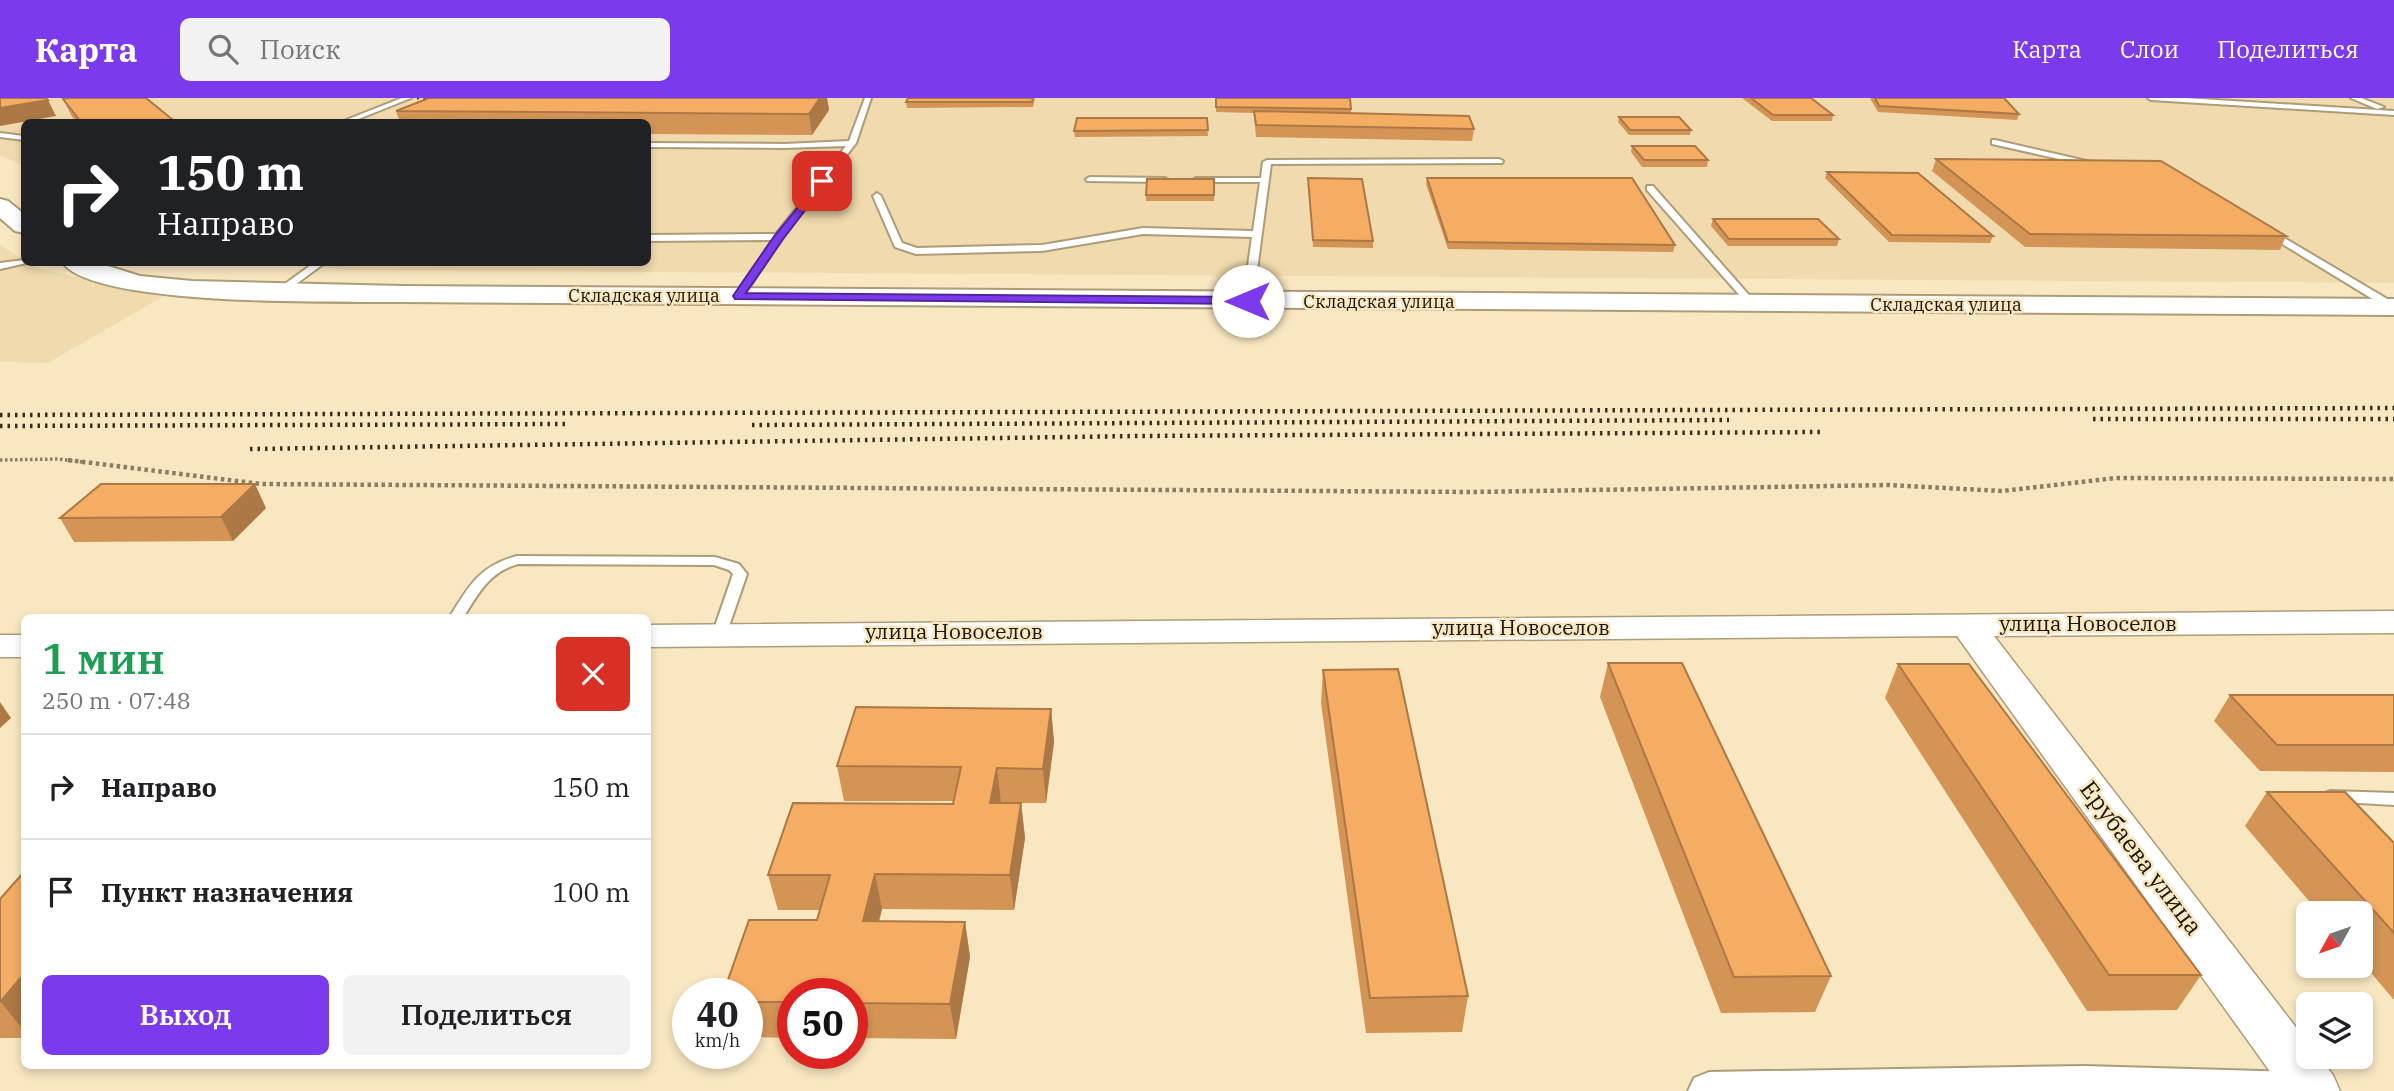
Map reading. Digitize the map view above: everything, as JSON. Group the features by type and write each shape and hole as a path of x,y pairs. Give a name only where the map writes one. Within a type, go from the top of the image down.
{"main road":[{"path":"0,206 21,224"},
{"name":"Складская улица","path":"80,266 141,283 197,290 281,292 1248,301 2394,307"}],"street":[{"name":"улица Новоселов","path":"651,636 2394,622"},
{"name":"Ерубаева улица","path":"1967,625 2314,1091"},
{"path":"0,646 21,646"},
{"path":"1709,1091 2084,1084 2295,1091"}],"lane":[{"path":"353,119 408,98"},
{"path":"739,296 779,237 852,143 868,98"},
{"path":"2151,98 2394,113"},
{"path":"2354,98 2394,113"},
{"path":"0,135 21,138"},
{"path":"1995,142 2089,164 2101,164"},
{"path":"651,145 784,146 852,143"},
{"path":"1248,301 1266,162 1499,161"},
{"path":"1090,179 1170,180"},
{"path":"1184,180 1264,180"},
{"path":"1650,188 1752,304"},
{"path":"877,195 898,245 916,251 1042,248 1143,231 1256,234"},
{"path":"2264,229 2394,307"},
{"path":"651,238 779,237"},
{"path":"0,266 21,263"},
{"path":"281,292 317,266"},
{"path":"459,614 486,572 509,562 715,561 734,567 740,574 719,635"},
{"path":"2318,797 2394,799"}],"path":[{"path":"0,460 58,459 275,484 1459,492 1888,485 2002,491 2116,478 2394,479"}],"shaded area":[{"path":"0,98 2394,98 2394,283 350,270 309,266 651,266 651,119 21,119 21,165 0,155"},
{"path":"0,245 21,258 21,266 34,266 162,297 48,363 0,362"}],"building":[{"path":"0,98 46,98 48,100 0,108"},
{"path":"146,98 172,119 79,119 63,99"},
{"path":"429,98 820,98 809,114 396,111"},
{"path":"908,98 1033,98 1032,102 906,102"},
{"path":"1216,98 1350,98 1351,109 1216,107"},
{"path":"1751,98 1811,98 1833,115 1773,115"},
{"path":"1875,98 2004,98 2019,114 1879,106"},
{"path":"1254,111 1469,116 1474,129 1256,125"},
{"path":"1619,117 1679,117 1691,130 1630,130"},
{"path":"1077,118 1207,118 1208,130 1074,131"},
{"path":"1632,146 1695,146 1708,160 1644,160"},
{"path":"1936,159 2161,161 2286,236 2030,234"},
{"path":"1827,172 1918,173 1993,236 1892,235"},
{"path":"1308,178 1362,179 1373,241 1313,240"},
{"path":"1427,178 1632,178 1675,245 1448,242"},
{"path":"1147,179 1214,179 1214,195 1146,195"},
{"path":"1713,219 1818,219 1839,239 1729,239"},
{"path":"101,484 255,484 221,517 60,518"},
{"path":"1608,663 1682,663 1831,976 1734,977"},
{"path":"1898,664 1969,664 2201,975 2109,975"},
{"path":"1398,669 1468,996 1370,998 1323,670"},
{"path":"2230,695 2394,695 2394,745 2277,745"},
{"path":"856,707 1051,709 1043,769 997,768 990,803 1021,803 1010,875 875,874 863,921 965,922 950,1004 868,1003 868,978 777,978 777,1002 763,1002 763,978 729,978 749,920 817,920 830,875 768,875 793,803 953,804 961,767 837,766"},
{"path":"2267,792 2345,792 2394,843 2394,933 2373,910 2373,901 2365,901"},
{"path":"21,875 21,978 0,1002 0,899"}],"railway":[{"path":"417,98 445,102"},
{"path":"0,415 2394,408"},
{"path":"2093,419 2394,419"},
{"path":"752,425 1729,420"},
{"path":"0,426 567,424"},
{"path":"250,449 1137,436 1823,432"}],"route":[{"path":"822,181 739,296 1248,301"}]}
